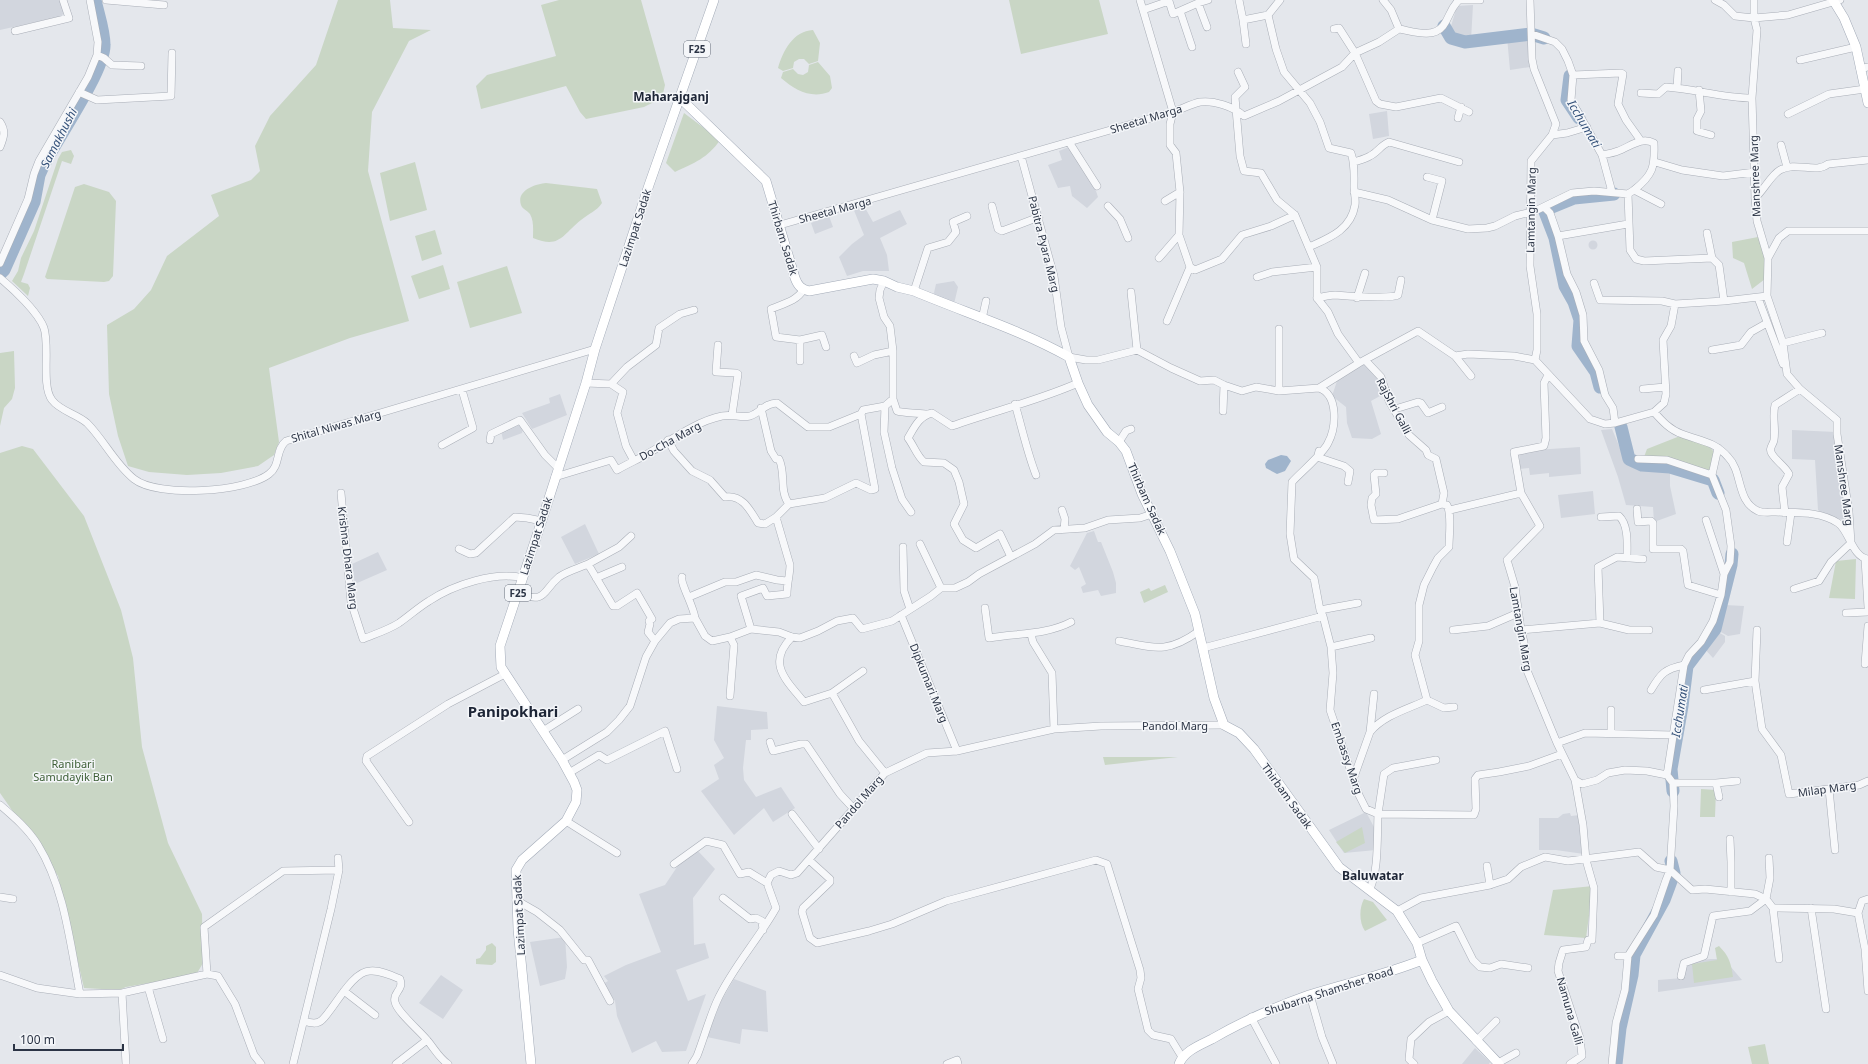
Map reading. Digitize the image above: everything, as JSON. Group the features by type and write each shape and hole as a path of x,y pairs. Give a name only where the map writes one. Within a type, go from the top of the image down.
{"main road":[{"name":"F25","path":"680,98 714,0"},
{"path":"1836,1 1864,68 1865,89 1868,103"},
{"name":"Thirbam Sadak","path":"680,98 766,181 797,285 803,290"},
{"name":"Lazimpat Sadak","path":"531,1064 516,900 516,870 519,862 566,821 573,811 577,796 574,782 562,760 505,674 499,660 500,646 542,522 586,383 595,349 649,185 680,98"},
{"path":"803,290 809,291 873,278 914,292 1054,348 1069,357"},
{"name":"Thirbam Sadak","path":"1069,357 1078,384 1088,405 1104,427 1126,451 1142,494 1170,551 1195,614 1214,698 1224,725 1244,737 1329,855 1340,867 1397,911 1417,943 1422,960 1449,1011 1499,1064"},
{"name":"Shubarna Shamsher Road","path":"1180,1060 1251,1017 1310,995 1380,976 1422,960"}],"street":[{"path":"15,31 69,18 63,0"},
{"path":"0,263 28,199 39,161 82,94 88,77 100,56 90,0"},
{"path":"106,0 164,5"},
{"path":"1140,0 1173,112 1170,124 1170,145 1176,153 1180,192 1179,236 1190,267 1174,311 1167,321"},
{"path":"1143,10 1169,1 1173,14 1208,0"},
{"path":"1239,0 1246,44"},
{"path":"1243,20 1268,15 1280,0"},
{"path":"1383,0 1391,10 1399,28 1430,34 1442,27 1451,7 1459,0 1480,0"},
{"path":"1530,0 1532,59 1534,69 1556,124 1552,135 1567,134 1587,127"},
{"path":"1715,0 1724,5 1735,16 1754,18 1788,16 1836,1"},
{"name":"Manshree Marg","path":"1754,0 1754,18 1757,30 1752,98 1755,198 1757,221 1768,258 1767,296 1783,343 1787,374 1800,389 1837,420 1837,434 1849,512 1851,543"},
{"path":"1198,3 1207,27"},
{"path":"1180,11 1192,47"},
{"path":"1268,15 1276,49 1284,72 1310,102 1320,122 1329,148 1351,153 1354,162 1354,211 1345,227 1337,235 1309,247"},
{"path":"1334,29 1339,28 1355,53 1376,102 1396,107 1441,98 1469,112"},
{"name":"Sheetal Marga","path":"780,225 1173,112 1201,102 1216,103 1237,110 1244,116 1279,101 1342,67 1355,53 1379,42 1399,28"},
{"path":"1532,34 1555,42 1562,49 1573,75 1571,100 1602,155 1612,192"},
{"path":"1800,60 1856,47"},
{"path":"82,94 97,100 171,96 172,53"},
{"path":"100,56 112,65 141,66"},
{"path":"1677,88 1678,71"},
{"path":"1238,72 1244,87 1235,96 1240,156 1244,171 1261,173 1277,200 1295,215 1317,267 1317,298 1334,295 1357,298 1376,296 1395,297 1398,295 1402,280"},
{"path":"1573,75 1621,73 1618,104 1626,120 1641,141"},
{"path":"1642,93 1658,94 1666,87 1699,90 1735,98 1752,98"},
{"path":"1788,114 1829,94 1865,89"},
{"path":"1699,90 1701,111 1697,119 1697,131 1711,135"},
{"path":"1458,118 1461,107"},
{"path":"0,122 5,135 0,147"},
{"name":"Lamtangin Marg","path":"1535,360 1537,350 1537,314 1530,266 1531,161 1552,135"},
{"path":"1602,155 1618,151 1641,141 1648,140 1654,143 1655,162 1647,180 1631,192 1628,224 1630,250 1636,259 1712,258"},
{"path":"1069,142 1097,186"},
{"path":"1354,162 1370,157 1378,152 1384,144 1389,142 1459,162"},
{"path":"1781,145 1787,167"},
{"name":"Pabitra Pyara Marg","path":"1021,156 1054,276 1061,327 1069,357"},
{"path":"1755,198 1768,184 1773,175 1787,167 1797,166 1820,169 1824,168 1828,164 1868,160"},
{"path":"1655,162 1682,170 1723,176 1754,172"},
{"path":"1427,177 1442,181 1432,220"},
{"path":"1354,192 1388,200 1432,220 1468,229 1487,228 1544,207 1572,193 1594,191 1631,192 1661,204"},
{"path":"1165,201 1180,192"},
{"path":"992,206 998,229 1002,231 1039,217"},
{"path":"1108,206 1120,219 1128,238"},
{"path":"1544,207 1550,213 1558,236 1567,274 1576,292 1583,315 1584,341 1599,370 1605,395 1613,408 1615,423"},
{"path":"1190,267 1195,270 1208,266 1222,259 1242,235 1271,226 1295,215"},
{"path":"914,292 926,248 948,242 956,232 953,222 967,216"},
{"path":"1558,236 1628,224"},
{"path":"1768,258 1779,238 1788,231 1868,231"},
{"path":"1707,233 1712,258 1719,265 1724,301"},
{"path":"1159,258 1179,236"},
{"path":"1257,277 1272,272 1317,267"},
{"path":"1357,298 1365,273"},
{"name":"Shital Niwas Marg","path":"0,278 28,306 44,328 48,388 52,400 88,424 120,464 135,480 153,488 198,490 218,489 256,481 274,470 277,464 279,449 286,441 462,390 595,349"},
{"path":"884,281 880,290 879,298 884,317 890,326 893,351 894,400 895,407 900,412 932,413 952,426 996,410 1052,394 1078,384"},
{"path":"1594,283 1600,300 1662,301 1675,304 1724,301 1767,296"},
{"path":"803,290 800,295 794,299 771,309 776,337 800,340 822,335 826,347"},
{"path":"1131,292 1137,350"},
{"name":"RajShri Galli","path":"1317,298 1328,312 1338,334 1362,362 1381,377 1389,401 1409,435 1426,450 1428,455 1436,459 1444,493 1442,504"},
{"path":"1758,298 1787,374"},
{"path":"982,319 986,301"},
{"path":"1455,356 1468,354 1514,356 1535,360 1590,419 1605,424 1615,423 1654,412 1664,403 1666,394 1663,340 1671,326 1675,304"},
{"path":"611,384 627,366 657,344 659,328 680,314 694,310"},
{"path":"1712,350 1741,344 1751,332 1767,323"},
{"path":"1279,330 1279,391"},
{"path":"1069,357 1098,360 1137,350 1200,381 1214,380 1242,391 1256,387 1279,391 1319,388 1362,362 1418,332 1455,356 1471,376"},
{"path":"1783,343 1822,333"},
{"path":"800,340 800,361"},
{"path":"718,345 716,372 736,372 738,374 732,415"},
{"path":"854,356 857,362 874,355 893,351"},
{"path":"1450,510 1521,493 1514,452 1544,446 1546,438 1544,383 1548,375"},
{"path":"586,383 611,384 623,392 617,413 626,446 634,461"},
{"path":"1223,411 1224,385"},
{"path":"1643,389 1665,387"},
{"name":"Embassy Marg","path":"1319,388 1323,389 1332,399 1335,414 1328,443 1292,482 1290,534 1294,558 1314,578 1321,613 1331,647 1333,673 1330,710 1359,795 1366,809 1378,814"},
{"path":"1788,542 1788,513 1782,487 1789,474 1771,453 1770,447 1774,441 1775,405 1800,389"},
{"path":"442,445 473,428 462,390"},
{"name":"Do-Cha Marg","path":"557,472 609,460 616,470 668,440 714,418 732,415 742,417 750,415 768,405 777,403 808,427 829,427 861,414 863,410 885,406 894,400"},
{"path":"1395,409 1418,402 1421,403 1428,413 1442,407"},
{"path":"1015,404 1026,440 1029,456 1036,475"},
{"path":"885,406 884,432 892,468 902,499 912,512"},
{"path":"761,408 771,452 776,459 779,459 782,465 784,498 789,504"},
{"path":"1654,412 1664,423 1676,431 1710,442 1729,458 1739,478 1742,493 1750,506 1759,512 1822,515 1840,523 1851,543 1867,559 1868,607"},
{"path":"668,440 674,451 692,471 710,480 725,497 731,495 737,497 752,512 758,523 765,524 776,517 789,504 825,498 856,483 871,490 875,489 861,414"},
{"path":"927,414 919,420 908,438 919,457 924,462 944,463 954,470 959,482 964,504 954,524 963,540 976,548 1000,534 1011,557"},
{"path":"490,440 491,434 520,420 557,472"},
{"path":"1119,442 1126,431 1131,429"},
{"path":"1667,776 1684,665 1689,654 1701,642 1713,621 1721,595 1724,574 1730,562 1731,546 1726,510 1712,475 1718,448"},
{"path":"1319,453 1325,460 1344,466 1350,471 1348,482"},
{"path":"1638,459 1667,460 1712,475"},
{"path":"1384,473 1376,473 1374,475 1376,494 1372,498 1371,505 1374,520 1398,519 1442,504 1447,505 1450,510 1449,547 1438,558 1433,567 1424,586 1419,605 1419,641 1415,656 1427,700"},
{"name":"Krishna Dhara Marg","path":"341,492 352,602 363,639 398,624 430,600 478,580 500,575 510,575 522,578"},
{"name":"Lamtangin Marg","path":"1521,493 1540,526 1507,560 1515,588 1524,642 1526,668 1574,780 1583,825 1586,860"},
{"path":"1637,509 1638,522 1651,521 1653,523 1653,549 1681,549 1683,551 1688,585 1721,595"},
{"path":"1062,510 1065,519 1064,529"},
{"path":"682,577 682,583 694,608 695,618 709,639 712,641 730,637 751,629 778,632 800,638 837,621 853,618 862,629 892,621 941,588 955,588 968,582 979,574 1035,544 1054,530 1084,528 1108,520 1140,518 1152,514"},
{"path":"1601,516 1619,516 1622,519 1626,532 1627,558"},
{"path":"459,549 470,554 476,553 515,517 542,522"},
{"path":"751,629 741,596 763,588 767,596 787,594 787,581 790,572 790,564 776,517"},
{"path":"1706,520 1724,574"},
{"path":"518,594 530,597 544,595 559,578 619,547 631,536"},
{"path":"1794,589 1819,581 1831,562 1851,543"},
{"path":"920,544 941,588"},
{"path":"903,547 904,591 910,609"},
{"path":"1600,623 1598,567 1617,557 1643,559"},
{"path":"588,564 613,606 617,606 637,594 652,619 649,621 648,632 655,641"},
{"path":"596,578 622,567"},
{"path":"689,597 725,582 736,582 756,575 787,581"},
{"path":"1203,648 1358,603"},
{"path":"985,608 989,638 1010,634 1031,634 1065,626 1071,622"},
{"path":"1846,613 1868,612"},
{"path":"1453,630 1488,626 1518,613"},
{"name":"Dipkumari Marg","path":"901,615 957,751"},
{"path":"562,760 607,732 630,706 646,657 655,641 670,623 679,619 695,618"},
{"path":"1521,630 1600,623 1629,630 1649,630"},
{"path":"1865,664 1868,626"},
{"name":"Milap Marg","path":"1757,630 1755,681 1762,729 1781,755 1789,794 1859,785 1868,781"},
{"path":"1119,641 1156,649 1172,647 1184,642 1199,631"},
{"path":"1031,634 1033,642 1052,673 1054,729"},
{"path":"730,637 734,645 730,696"},
{"path":"792,637 784,645 780,656 782,673 791,688 804,702 832,693 863,671"},
{"path":"1331,647 1371,638"},
{"path":"1651,690 1659,676 1668,668 1684,665"},
{"path":"409,822 366,761 367,756 448,704 505,674"},
{"path":"1704,690 1755,681"},
{"path":"832,693 859,741 885,773"},
{"path":"1354,777 1370,732 1374,694"},
{"path":"1370,732 1374,727 1398,712 1427,700 1444,708 1454,707"},
{"path":"543,731 578,709"},
{"path":"1611,710 1612,734"},
{"name":"Pandol Marg","path":"767,883 771,875 776,871 794,875 819,849 853,808 885,773 927,754 957,751 1054,729 1101,726 1224,725"},
{"path":"569,773 599,755 607,760 665,731 677,769"},
{"path":"1557,743 1586,733 1673,735"},
{"path":"770,742 773,751 806,744 840,794 853,808"},
{"path":"1378,814 1474,814 1476,809 1475,779 1478,775 1529,766 1562,754"},
{"path":"1369,890 1372,884 1378,841 1378,814 1384,774 1393,768 1436,760"},
{"path":"1574,780 1582,784 1597,780 1608,773 1625,770 1647,771 1667,776 1673,782 1674,806 1670,870 1654,915 1628,956 1625,990 1616,1023 1612,1064"},
{"path":"1673,782 1716,783 1737,780"},
{"path":"1716,783 1719,797"},
{"path":"1829,789 1835,850"},
{"path":"0,805 16,819 37,844 51,870 61,901 80,994"},
{"path":"792,814 819,849"},
{"path":"566,821 617,853"},
{"path":"1730,839 1732,862 1730,892"},
{"path":"674,864 706,841 723,844 740,874 749,872 767,883 776,908 763,930 740,960 717,1001 697,1056 692,1064"},
{"path":"1397,911 1421,898 1490,886 1508,879 1521,867 1545,857 1568,861 1586,860 1600,856 1639,852 1656,867 1670,870 1692,890 1705,889 1755,894 1766,899 1773,908 1778,959"},
{"path":"293,1064 339,870 338,858"},
{"path":"1681,976 1684,963 1704,956 1713,916 1750,911 1766,899 1770,878 1769,858"},
{"path":"809,860 830,879 830,882 803,908 802,912 810,938 817,943 892,924 946,901 1096,860 1102,861 1107,864 1140,970 1141,978 1138,989 1148,1030 1153,1035 1171,1039 1180,1060"},
{"name":"Namuna Galli","path":"1570,1064 1582,1056 1580,1038 1560,982 1558,963 1563,950 1586,947 1588,940 1592,940 1594,888 1586,860"},
{"path":"1487,866 1490,886"},
{"path":"207,974 204,926 283,871 339,870"},
{"path":"0,896 13,899"},
{"path":"723,898 750,919 756,918 762,922 763,930"},
{"path":"1868,899 1862,901 1858,913 1867,949 1868,991"},
{"path":"516,900 537,912 560,930 584,960 588,960 610,1001"},
{"path":"1773,908 1834,909 1858,913"},
{"path":"1811,908 1826,1009"},
{"path":"1417,943 1456,926 1473,960 1480,967 1490,968 1501,964 1528,968"},
{"path":"1618,956 1628,956"},
{"path":"304,1022 313,1024 322,1021 344,991 357,978 369,970 387,974 400,979 400,989 395,996 394,1002 427,1040 444,1063"},
{"path":"0,975 37,988 80,994 122,993 207,974 218,976 235,1004 254,1055 261,1064"},
{"path":"148,987 163,1039"},
{"path":"344,991 376,1015"},
{"path":"122,993 126,1064"},
{"path":"1310,995 1322,1037 1333,1064"},
{"path":"1414,1064 1409,1059 1411,1040 1430,1022 1449,1011"},
{"path":"1251,1017 1276,1064"},
{"path":"1476,1041 1496,1021"},
{"path":"396,1064 427,1040"},
{"path":"1499,1064 1516,1053"},
{"path":"947,1064 957,1060 958,1064"}],"shaded area":[{"path":"0,0 60,0 64,11 62,16 0,30"},
{"path":"1473,5 1471,40 1455,39 1449,33 1457,6"},
{"path":"1529,35 1530,67 1510,70 1507,37"},
{"path":"1387,111 1389,136 1373,139 1369,114"},
{"path":"1071,146 1098,197 1087,208 1072,196 1070,186 1058,188 1048,165 1062,160 1059,151"},
{"path":"863,204 873,222 900,210 907,224 880,238 887,255 889,271 863,271 847,276 839,257 864,235 853,208"},
{"path":"829,216 833,227 815,234 811,223"},
{"path":"1593,240 1598,245 1593,250 1588,245"},
{"path":"954,281 958,287 954,304 933,297 936,284"},
{"path":"1364,363 1374,370 1389,391 1371,401 1381,434 1372,439 1352,438 1347,423 1346,407 1332,396 1338,378"},
{"path":"560,394 567,415 532,429 522,413 550,403 549,398"},
{"path":"518,423 523,429 522,433 503,440 501,430"},
{"path":"1612,429 1625,460 1629,464 1636,469 1670,472 1670,486 1676,514 1654,522 1653,507 1626,505 1618,477 1601,430"},
{"path":"1792,430 1836,432 1845,521 1822,513 1818,510 1815,460 1792,459"},
{"path":"1580,447 1581,474 1549,477 1549,473 1530,475 1529,468 1520,469 1519,451"},
{"path":"1593,491 1595,514 1561,518 1558,495"},
{"path":"585,524 599,554 575,564 561,537"},
{"path":"1094,531 1098,542 1101,542 1113,572 1116,583 1116,593 1101,596 1098,590 1083,593 1081,587 1086,584 1079,567 1075,570 1070,566 1087,533"},
{"path":"378,552 387,570 355,584 352,564"},
{"path":"1725,605 1744,606 1740,634 1728,636 1719,631 1718,632 1725,636 1725,642 1713,658 1702,646 1718,627"},
{"path":"717,706 767,712 768,729 751,730 751,740 746,740 743,768 744,780 756,797 781,787 795,808 773,822 764,808 734,835 701,791 719,779 714,765 724,758 714,740"},
{"path":"1366,812 1374,827 1376,850 1344,853 1329,830"},
{"path":"1570,813 1571,816 1580,815 1584,854 1556,850 1539,850 1539,818 1558,818 1563,814"},
{"path":"698,851 715,869 693,898 694,945 705,943 709,958 676,970 688,1001 706,994 686,1051 662,1052 656,1041 632,1053 617,1016 615,1001 603,984 608,981 604,976 626,965 661,952 639,894 665,885 681,861"},
{"path":"565,937 567,967 565,979 540,986 530,942"},
{"path":"1724,959 1742,980 1658,992 1658,980 1683,978 1688,962"},
{"path":"441,975 463,990 443,1019 419,1003"},
{"path":"734,979 766,991 768,1032 742,1029 740,1044 707,1037 720,1003"},
{"path":"1475,1048 1490,1062 1489,1064 1462,1064"}],"green space":[{"path":"338,0 390,0 393,28 431,30 409,41 372,112 368,171 409,321 350,338 269,368 279,442 274,455 258,466 221,473 187,475 149,472 128,466 118,436 109,394 107,325 134,309 151,290 167,256 219,216 211,195 251,180 260,171 255,146 270,116 316,65"},
{"path":"559,0 641,0 665,85 662,98 644,107 586,119 580,112 566,86 481,109 476,86 487,75 556,56 541,5"},
{"path":"1009,0 1099,0 1108,34 1021,54"},
{"path":"813,30 820,43 818,61 809,64 804,59 799,59 794,62 793,68 783,71 778,68 786,49 794,38 806,31"},
{"path":"818,62 830,76 832,88 829,92 822,94 810,94 798,90 781,78 783,72 793,69 798,74 803,75 808,72 809,65"},
{"path":"684,113 720,140 705,156 675,172 666,163"},
{"path":"71,150 74,156 71,164 62,161 21,282 28,284 30,288 28,296 12,281 18,271 21,258 34,231 58,159 62,152"},
{"path":"415,162 427,210 390,221 380,173"},
{"path":"546,183 597,189 602,203 560,239 549,242 533,238 532,220 530,214 523,209 520,200 521,195 532,186"},
{"path":"84,184 109,192 116,201 113,276 109,281 104,282 47,279 45,277 75,187"},
{"path":"435,230 442,254 422,261 415,236"},
{"path":"1758,237 1764,253 1765,279 1752,289 1744,263 1733,258 1732,242"},
{"path":"443,265 450,289 419,299 411,276"},
{"path":"507,266 522,313 470,328 457,282"},
{"path":"14,351 15,388 12,399 4,408 0,426 0,353"},
{"path":"1680,436 1705,442 1715,453 1712,471 1667,459 1644,457 1647,449"},
{"name":"Ranibari Samudayik Ban","path":"22,446 33,449 84,516 121,610 133,658 142,747 168,843 202,914 203,963 196,975 126,987 119,990 84,988 58,876 0,793 0,453"},
{"path":"1856,559 1855,599 1829,598 1836,561"},
{"path":"1165,585 1168,592 1144,603 1140,592 1149,588 1151,591"},
{"path":"1103,757 1178,757 1105,765"},
{"path":"1701,789 1716,790 1715,817 1700,817"},
{"path":"1362,827 1365,843 1345,853 1336,842"},
{"path":"1593,886 1586,938 1544,935 1553,890"},
{"path":"1364,899 1373,902 1387,920 1365,931 1360,915"},
{"path":"492,943 496,947 496,962 492,965 476,964 476,959 480,958 486,950 486,946"},
{"path":"1719,946 1729,960 1733,977 1694,983 1692,964 1717,960 1715,948"},
{"path":"1765,1044 1769,1064 1752,1064 1748,1047"}],"water":[{"path":"1281,455 1287,456 1291,461 1285,471 1277,474 1266,468 1265,464 1268,460"}],"waterway":[{"name":"Samakhushi","path":"0,274 4,270 34,202 39,175 44,164 89,87 102,56 104,45 103,34 95,0"},
{"name":"Icchumati","path":"1444,26 1451,38 1465,42 1531,34 1544,38"},
{"name":"Icchumati","path":"1570,76 1567,100 1579,118"},
{"name":"Icchumati","path":"1552,207 1574,198 1614,194"},
{"name":"Icchumati","path":"1545,212 1555,238 1565,286 1574,302 1580,320 1578,346 1596,372 1600,387"},
{"name":"Icchumati","path":"1621,427 1629,459 1642,465 1670,467 1713,480 1718,493"},
{"name":"Icchumati","path":"1673,791 1671,769 1687,666 1715,629 1731,565 1732,554"},
{"name":"Icchumati","path":"1616,1064 1620,1028 1632,975 1634,955 1664,900 1674,873 1671,861"}],"district":[{"name":"Maharajganj","path":"671,97"},
{"name":"Panipokhari","path":"513,712"},
{"name":"Baluwatar","path":"1373,876"}]}
